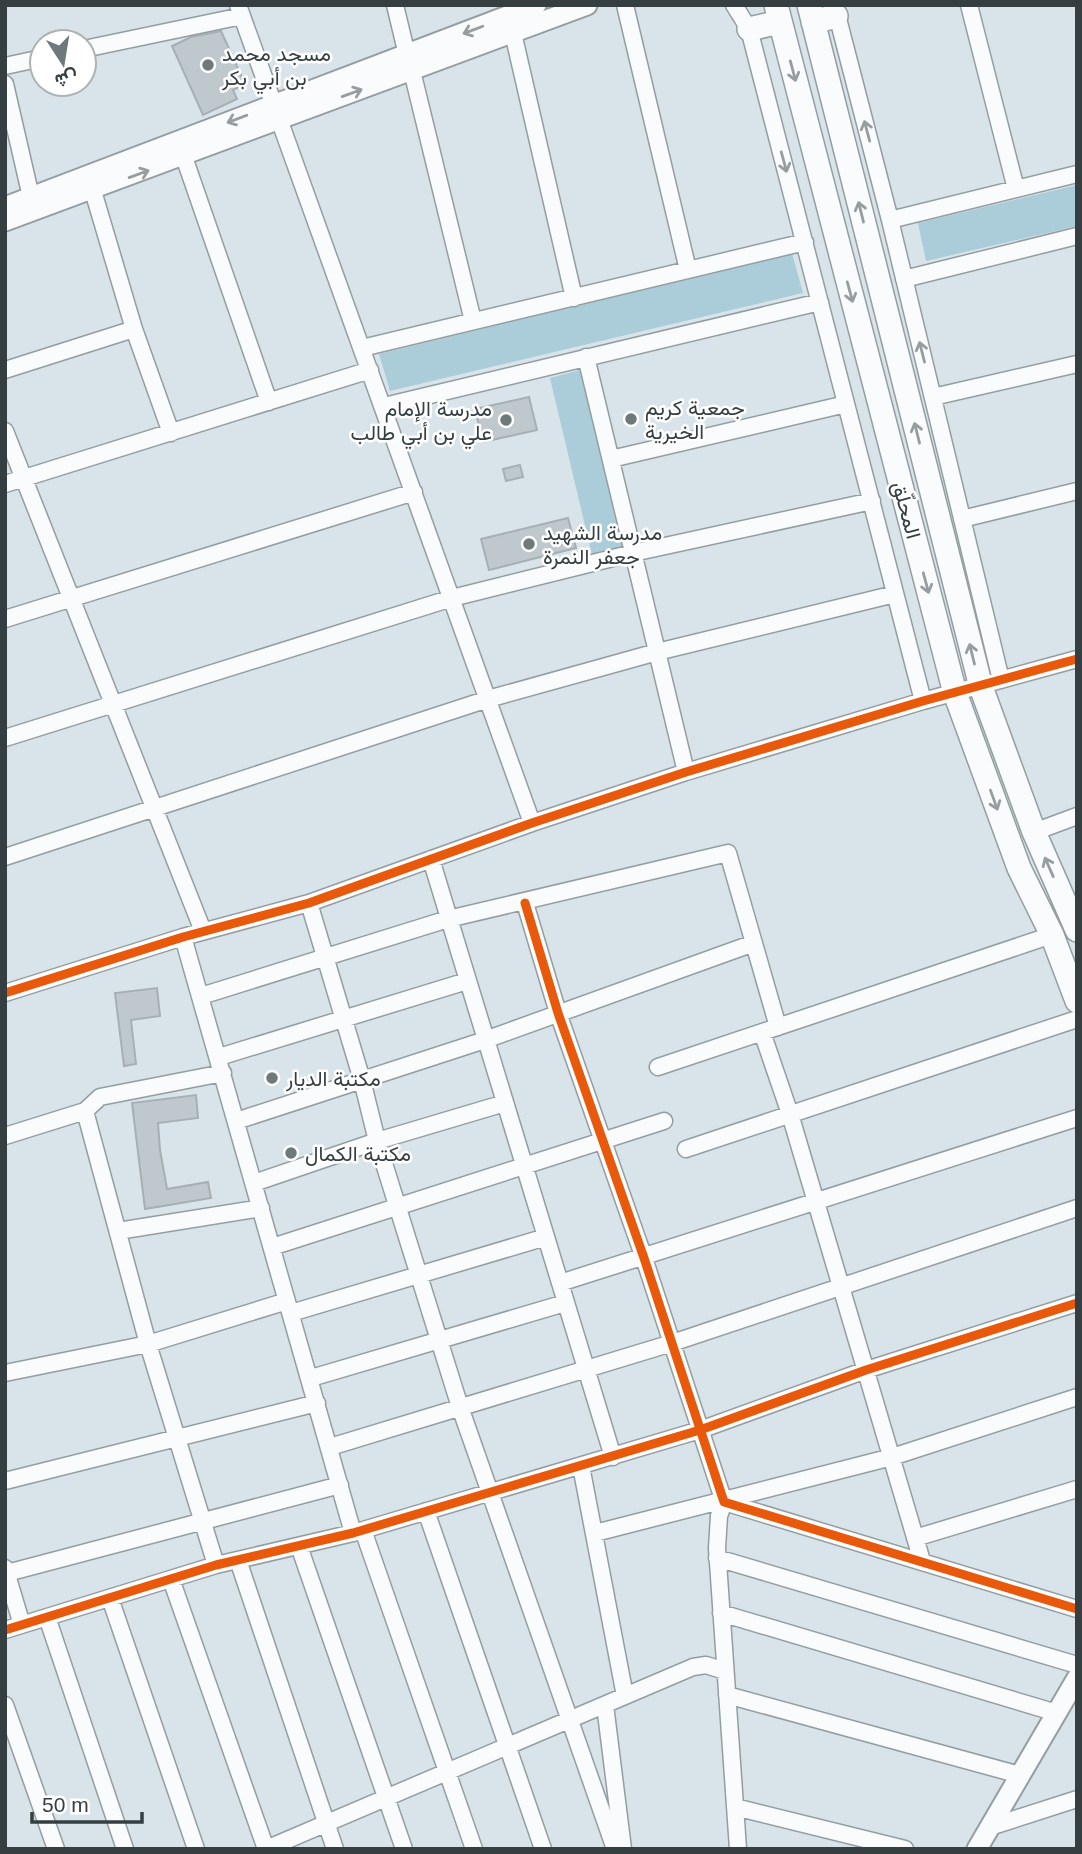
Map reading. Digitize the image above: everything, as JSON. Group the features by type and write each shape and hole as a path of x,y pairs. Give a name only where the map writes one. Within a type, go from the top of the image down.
{"highway":[{"path":"811,13 836,11"},
{"path":"749,29 778,13"},
{"name":"المحلّق","path":"778,13 955,693 1019,867 1052,935 1077,1001"},
{"name":"المحلّق","path":"811,13 991,684 1034,832 1077,930"}],"main road":[{"path":"5,207 277,113 409,63 536,5"},
{"path":"514,17 587,5"},
{"path":"5,221 184,157 277,113"},
{"path":"977,1849 1077,1678"}],"street":[{"path":"395,5 473,321"},
{"path":"625,5 688,270"},
{"path":"734,5 749,29 923,701"},
{"path":"969,5 1016,189"},
{"path":"98,46 240,10 532,823"},
{"path":"836,11 962,519 991,684"},
{"path":"514,17 574,298"},
{"path":"5,66 28,61"},
{"path":"5,84 31,197"},
{"path":"184,157 270,401"},
{"path":"890,220 1077,174"},
{"path":"93,191 134,329 171,433"},
{"path":"904,279 1077,236"},
{"path":"362,348 805,242"},
{"path":"384,406 820,302"},
{"path":"5,370 134,329"},
{"path":"586,357 686,772"},
{"path":"933,397 1077,365"},
{"path":"5,484 370,370"},
{"path":"611,459 846,404"},
{"path":"5,431 203,931"},
{"path":"962,519 1077,491"},
{"path":"5,619 414,492"},
{"path":"5,738 452,598 633,553 872,501"},
{"path":"5,857 488,699 657,652 895,594"},
{"path":"5,993 203,931 309,903 532,823 686,772 923,701 1077,659"},
{"path":"1034,832 1077,816"},
{"path":"201,996 448,919 728,853 778,1027"},
{"path":"431,859 612,1457"},
{"path":"526,902 558,1013 644,1258 724,1502 719,1516 717,1558 738,1849"},
{"path":"309,903 362,1080 377,1141 460,1407 615,1849"},
{"path":"658,1067 1052,935"},
{"path":"183,937 340,1485 474,1849"},
{"path":"236,1121 485,1040 754,943"},
{"path":"5,1136 85,1111 100,1097 221,1065 343,1018 467,981"},
{"path":"686,1149 1077,1019"},
{"path":"762,1032 790,1114 922,1561"},
{"path":"254,1183 377,1141 505,1103"},
{"path":"85,1111 148,1344 216,1565"},
{"path":"560,1283 1077,1118"},
{"path":"272,1247 664,1121"},
{"path":"118,1231 261,1208"},
{"path":"330,1447 672,1343 1077,1208"},
{"path":"5,1373 148,1344 419,1275 546,1237"},
{"path":"311,1378 565,1303"},
{"path":"5,1630 216,1565 358,1532 612,1457 700,1430 866,1370 1077,1303"},
{"path":"594,1533 892,1457 1077,1397"},
{"path":"5,1481 317,1404"},
{"path":"581,1466 625,1696"},
{"path":"22,1625 6,1571 340,1485"},
{"path":"915,1538 1077,1489"},
{"path":"724,1502 1077,1609"},
{"path":"426,1511 542,1849"},
{"path":"299,1546 404,1849"},
{"path":"717,1558 1077,1665"},
{"path":"238,1560 335,1849"},
{"path":"172,1579 266,1849 693,1667 706,1665 725,1671"},
{"path":"110,1598 196,1849"},
{"path":"721,1613 1056,1713"},
{"path":"47,1617 125,1849"},
{"path":"727,1695 1020,1775"},
{"path":"5,1705 55,1849"},
{"path":"605,1705 624,1849"},
{"path":"990,1827 1077,1799"},
{"path":"735,1807 905,1849"}],"shaded area":[{"path":"1077,185 1077,226 926,261 918,223"},
{"path":"792,253 803,293 390,391 379,354"},
{"path":"584,369 628,546 592,555 550,378"}],"building":[{"name":"مسجد محمد بن أبي بكر","path":"221,31 245,84 233,90 237,99 203,115 172,46 191,37"},
{"name":"مدرسة الإمام علي بن أبي طالب","path":"529,397 537,430 483,442 475,409"},
{"path":"520,465 523,477 506,481 503,469"},
{"name":"مدرسة الشهيد جعفر النمرة","path":"568,518 576,548 489,570 481,539"},
{"path":"157,988 160,1016 131,1020 136,1064 124,1066 115,993"},
{"path":"196,1095 198,1118 158,1123 160,1150 167,1189 208,1182 211,1198 145,1209 132,1103"}],"cycle path":[{"path":"5,993 183,937 309,903 532,823 686,772 923,701 1077,659"},
{"path":"525,903 558,1013 644,1258 724,1502 1077,1609"},
{"path":"5,1630 216,1565 353,1533 700,1430 866,1370 1077,1303"}],"place":[{"name":"مسجد محمد بن أبي بكر","path":"208,65"},
{"name":"جمعية كريم الخيرية","path":"631,419"},
{"name":"مدرسة الإمام علي بن أبي طالب","path":"506,420"},
{"name":"مدرسة الشهيد جعفر النمرة","path":"529,544"},
{"name":"مكتبة الديار","path":"272,1078"},
{"name":"مكتبة الكمال","path":"291,1153"}]}
